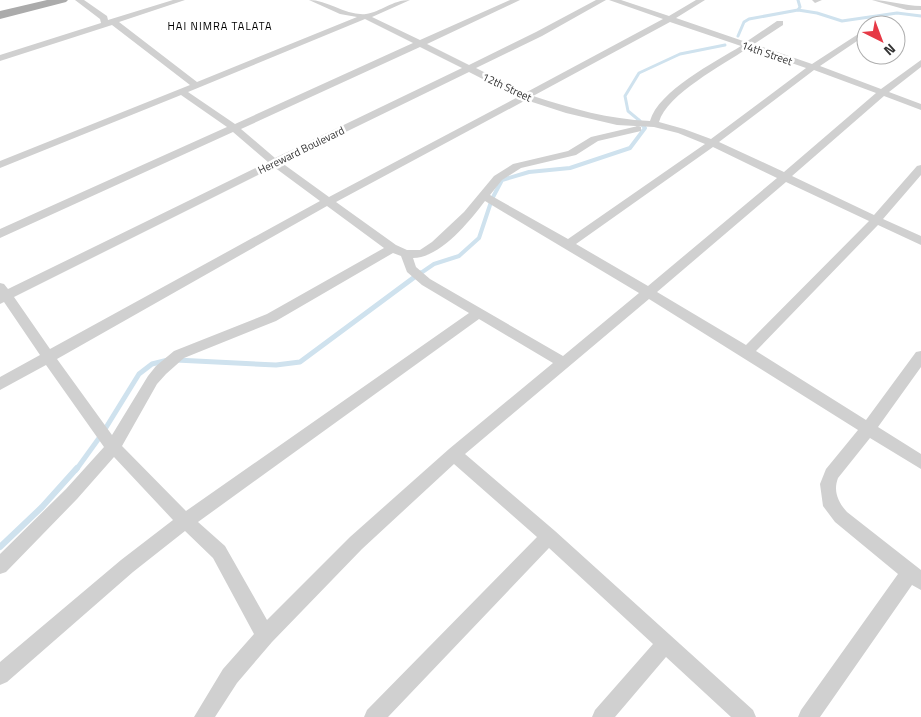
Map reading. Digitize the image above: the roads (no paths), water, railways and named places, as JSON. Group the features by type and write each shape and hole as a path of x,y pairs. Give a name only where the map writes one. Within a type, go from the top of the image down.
{"main road":[{"path":"0,15 62,0"}],"street":[{"path":"79,0 109,22 131,34 196,85"},
{"path":"0,58 181,0"},
{"name":"12th Street","path":"313,0 343,12 365,16 526,97 569,112 616,122 659,125 712,143 921,241"},
{"path":"0,165 406,0"},
{"path":"0,234 516,0"},
{"name":"Hereward Boulevard","path":"2,294 540,34 602,0"},
{"name":"14th Street","path":"613,0 812,68 921,108"},
{"path":"0,384 329,201 669,20 701,0"},
{"path":"876,0 907,8 921,8"},
{"path":"181,91 233,127 275,163 392,248 406,254 422,254 436,245 468,215 498,178 517,166 572,153 586,143 612,134 659,125 657,113 672,94 780,23"},
{"path":"568,244 712,143 812,68 856,39"},
{"path":"204,717 230,676 265,635 356,543 454,454 649,292 882,93 921,63"},
{"path":"748,352 875,220 921,168"},
{"path":"483,195 748,352 921,462"},
{"path":"0,566 88,478 114,446 153,380 170,360 187,351 252,327 273,317 392,248"},
{"path":"406,254 417,275 564,363"},
{"path":"2,294 49,356 102,435 185,521 219,552 265,635"},
{"path":"0,675 127,566 185,521 353,404 478,313"},
{"path":"808,717 915,577 841,517 831,506 828,484 832,474 869,428 921,356"},
{"path":"454,454 550,538 746,717"},
{"path":"374,717 550,538"},
{"path":"602,717 666,644"}],"waterway":[{"path":"798,0 800,7 798,10"},
{"path":"738,36 744,22 749,19 798,10"},
{"path":"798,10 817,13 842,21 897,13 921,16"},
{"path":"640,121 628,111 625,96 639,73 680,54 725,45"},
{"path":"418,275 434,264 459,256 479,238 492,199 502,180 529,172 570,168 630,148 645,128 638,120"},
{"path":"176,360 276,365 300,362 420,273"},
{"path":"76,470 102,434 139,374 152,364 168,360"},
{"path":"0,547 42,507 77,468"}],"district":[{"name":"HAI NIMRA TALATA","path":"220,26"}]}
